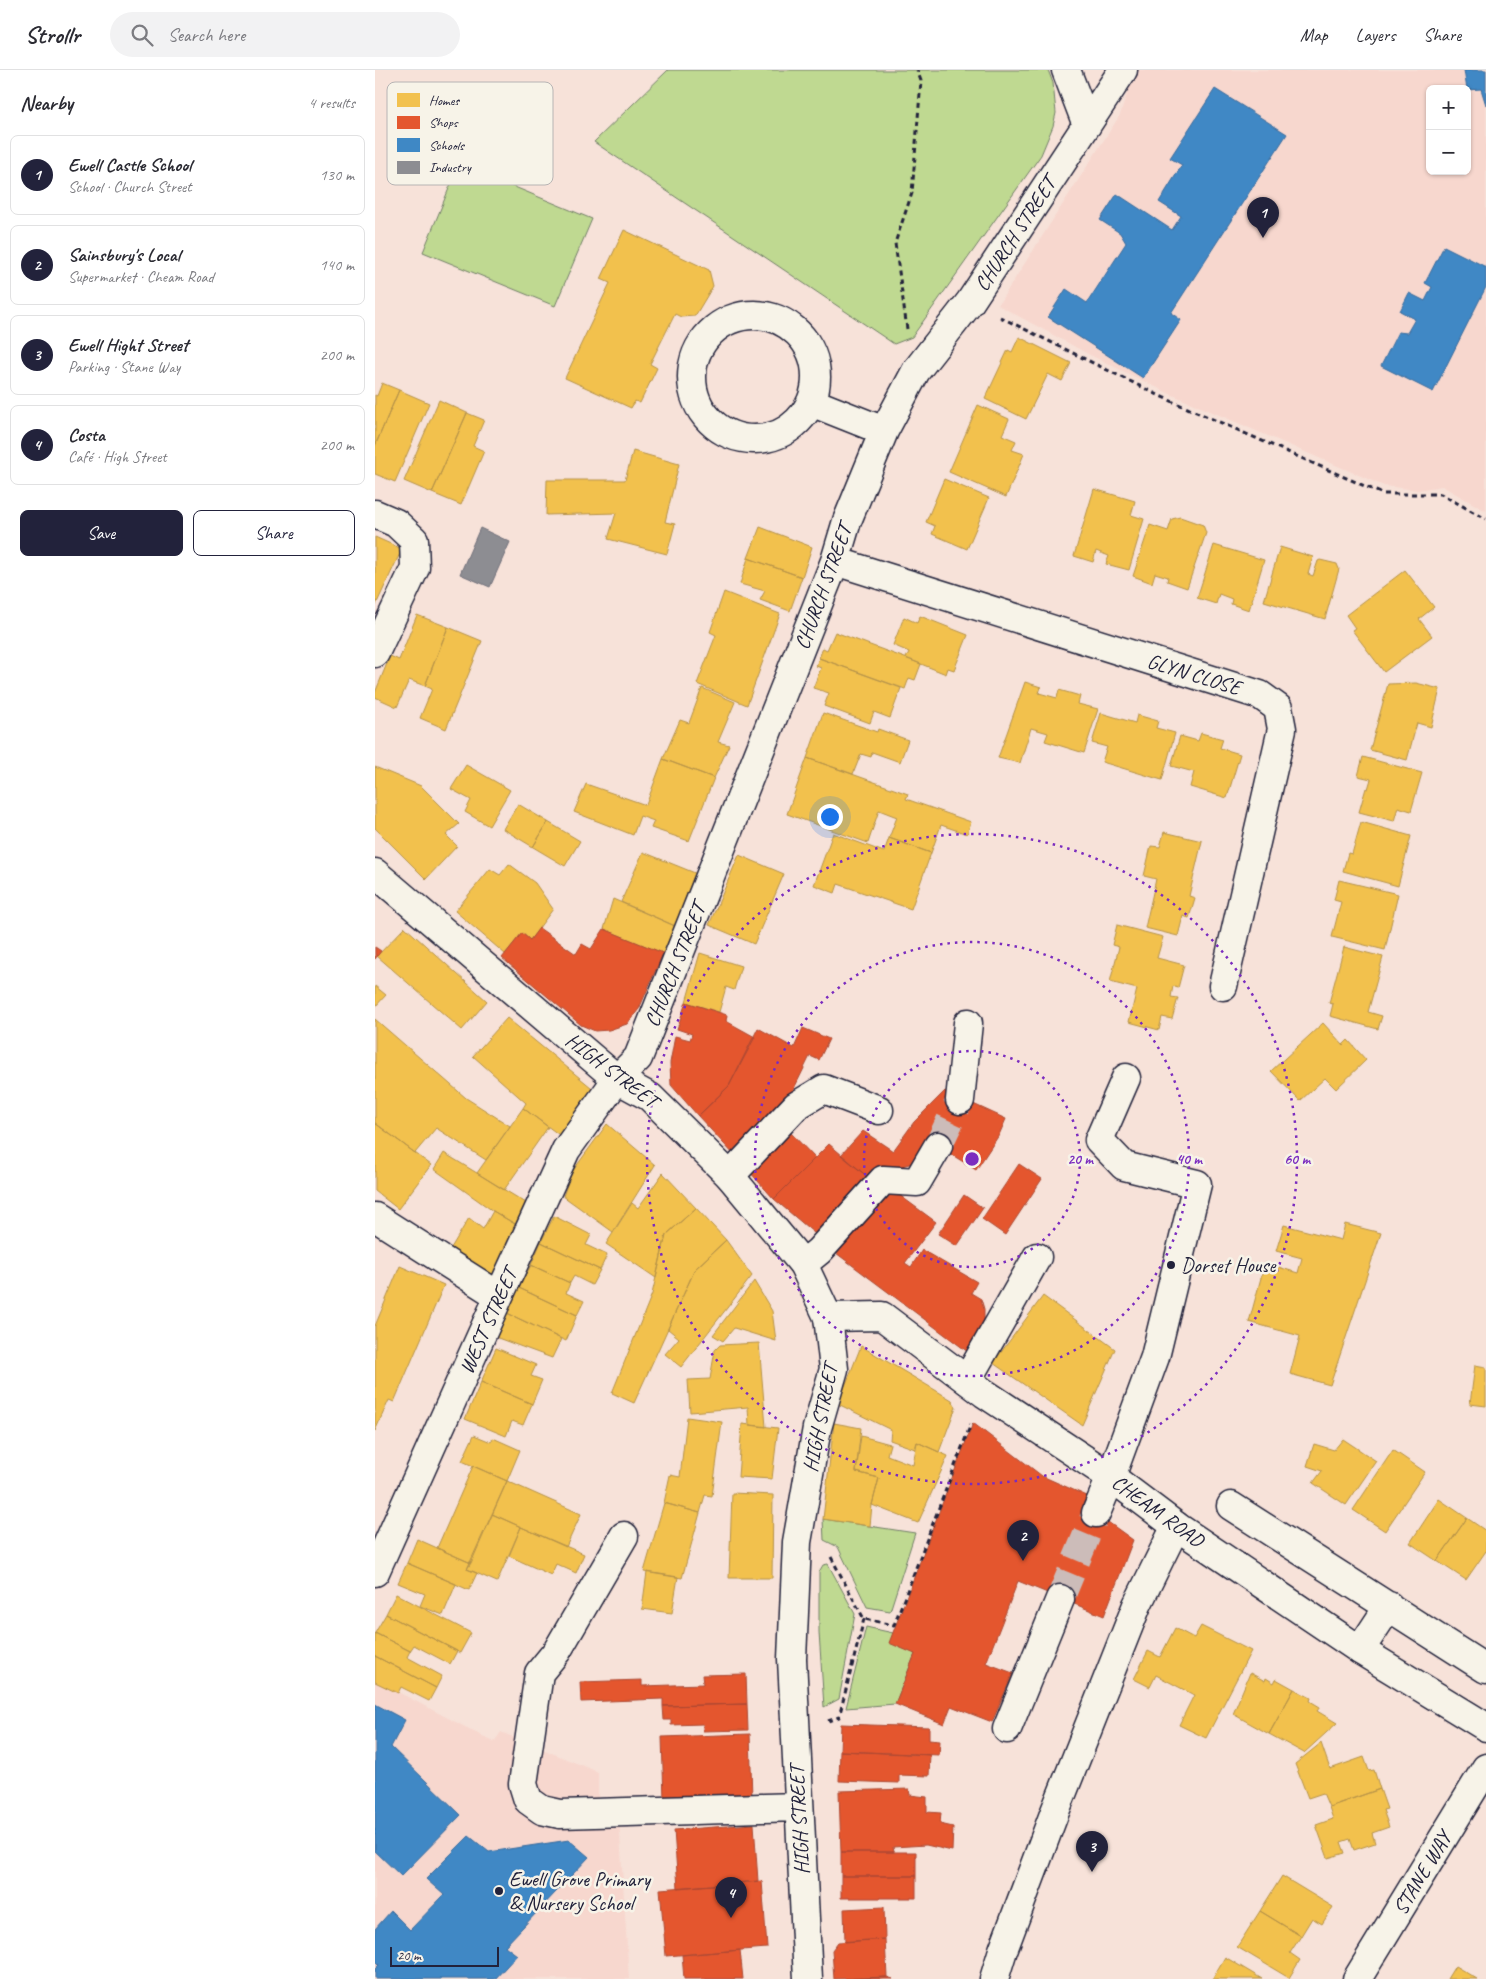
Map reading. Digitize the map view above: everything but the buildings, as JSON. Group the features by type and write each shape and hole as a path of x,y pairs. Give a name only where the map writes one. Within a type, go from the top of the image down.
{"street":[{"path":"1066,70 1087,125"},
{"name":"CHURCH STREET","path":"617,1079 638,1058 835,561 847,521 884,431 915,371 971,302 1123,70"},
{"path":"755,314 779,320 799,334 812,354 816,378 811,402 797,422 776,435 752,440 728,434 708,420 695,400 691,375 697,352 711,332 731,318 755,314"},
{"path":"811,402 884,431"},
{"path":"375,514 396,523 414,540 415,568 375,653"},
{"name":"GLYN CLOSE","path":"835,561 1260,695 1278,708 1282,729 1223,986"},
{"name":"HIGH STREET","path":"375,873 617,1079 651,1097 730,1176 803,1264 828,1317 833,1369 817,1428 797,1542 792,1658 808,1979"},
{"path":"960,1100 968,1023"},
{"path":"1096,1513 1155,1357 1197,1184 1124,1166 1099,1140 1126,1078"},
{"name":"WEST STREET","path":"375,1572 566,1150 617,1079"},
{"path":"730,1176 796,1106 824,1089 879,1110"},
{"path":"803,1264 819,1251 883,1180 917,1182 938,1146"},
{"path":"375,1218 499,1296"},
{"path":"975,1387 1037,1257"},
{"name":"CHEAM ROAD","path":"828,1317 882,1316 975,1387 1111,1477 1176,1526 1360,1650 1486,1727"},
{"path":"1231,1506 1486,1669"},
{"path":"994,1979 1054,1814 1137,1605 1176,1526"},
{"path":"624,1536 557,1651 539,1673 523,1784 528,1800 542,1810 559,1814 798,1807"},
{"path":"1007,1729 1061,1599"},
{"path":"1360,1650 1389,1606"},
{"name":"STANE WAY","path":"1357,1979 1486,1768"}],"path":[{"path":"907,330 895,243 912,193 921,81 917,70"},
{"path":"999,317 1160,396 1383,494 1441,494 1486,519"},
{"path":"864,1619 893,1624 975,1387"},
{"path":"795,1735 839,1717 864,1619 828,1551 797,1542"}],"shaded area":[{"path":"1135,70 1486,70 1486,511 1442,486 1418,490 1384,486 1168,393 1090,355 998,305 1120,115"},
{"name":"Ewell Grove Primary & Nursery School","path":"375,1680 494,1742 501,1732 598,1772 598,1802 618,1802 629,1979 375,1979"}],"green space":[{"path":"668,70 1048,70 1053,83 1056,113 1053,126 1041,155 912,337 894,344 594,142"},
{"path":"450,185 510,185 592,219 555,306 423,252"},
{"path":"823,1519 915,1533 890,1611 867,1607 838,1547 824,1540"},
{"path":"828,1564 855,1614 839,1699 824,1707 819,1632 819,1572 823,1565"},
{"path":"866,1627 893,1633 915,1654 895,1704 846,1708"}],"tunnel":[{"path":"938,1146 960,1100"},
{"path":"1060,1599 1096,1513"}],"place":[{"name":"Ewell Castle School","path":"1263,238"},
{"name":"Dorset House","path":"1171,1265"},
{"name":"Sainsbury's Local","path":"1023,1561"},
{"name":"Ewell Hight Street","path":"1092,1872"},
{"name":"Ewell Grove Primary & Nursery School","path":"499,1891"},
{"name":"Costa","path":"731,1918"}]}
